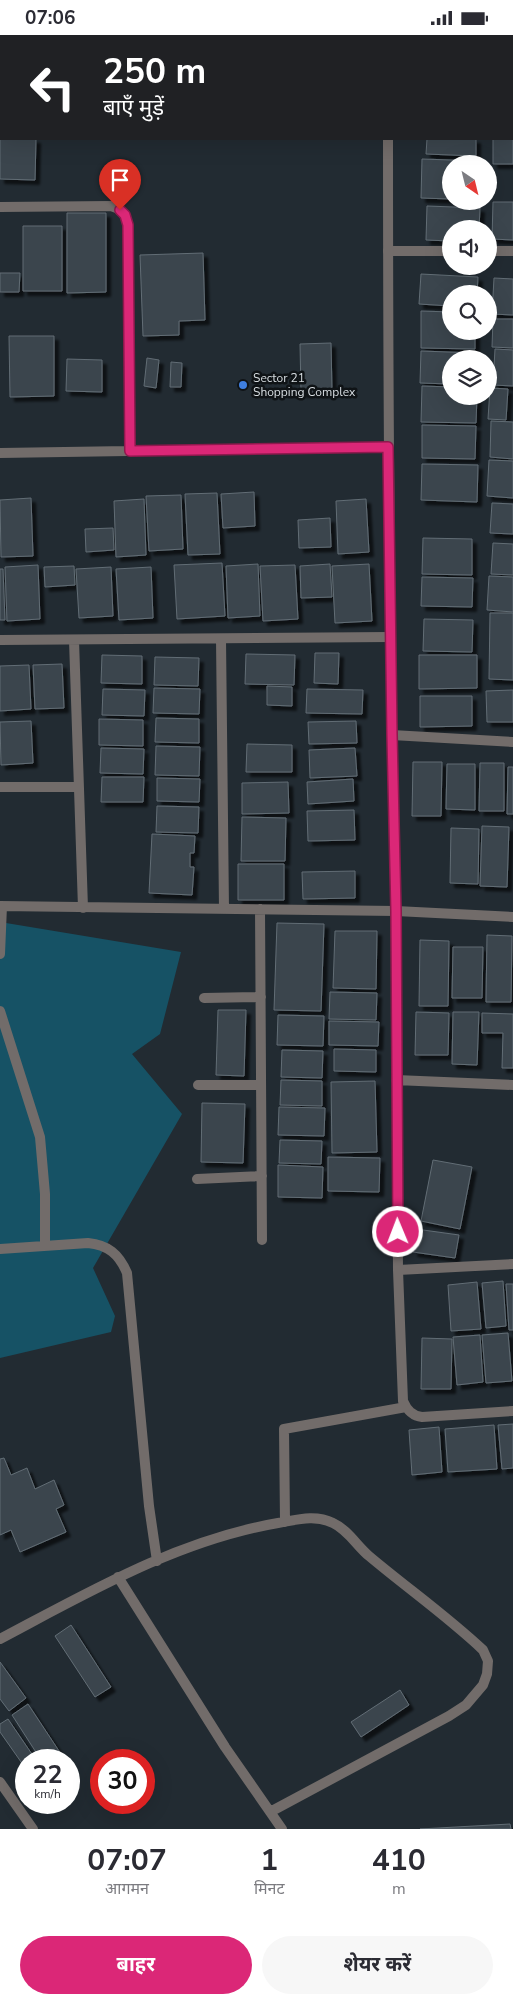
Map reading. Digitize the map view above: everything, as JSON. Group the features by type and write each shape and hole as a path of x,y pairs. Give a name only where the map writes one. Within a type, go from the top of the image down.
{"street":[{"path":"388,140 390,637 396,911 398,1270 403,1401 415,1416 422,1417 513,1411"},
{"path":"0,207 111,206 116,207 125,215 128,225 130,451"},
{"path":"388,251 442,251"},
{"path":"497,251 513,251"},
{"path":"0,453 388,447"},
{"path":"0,640 390,637"},
{"path":"74,639 83,908"},
{"path":"221,639 224,909"},
{"path":"392,735 513,742"},
{"path":"0,787 79,787"},
{"path":"0,954 1,906 396,911 513,917"},
{"path":"260,909 262,1240"},
{"path":"204,998 261,997"},
{"path":"0,1011 40,1137 46,1194 45,1246"},
{"path":"396,1080 513,1085"},
{"path":"198,1085 261,1085"},
{"path":"197,1179 262,1176"},
{"path":"0,1249 88,1243 102,1245 122,1262 127,1273 149,1506 157,1561"},
{"path":"398,1270 513,1264"},
{"path":"285,1522 284,1429 406,1407"},
{"path":"0,1639 118,1577 196,1544 234,1533 306,1518 321,1519 334,1523 346,1532 370,1557 483,1650 488,1661 483,1685 476,1695 458,1711 270,1812"},
{"path":"118,1577 226,1747 282,1829"},
{"path":"0,1782 33,1829"}],"water":[{"path":"0,922 181,952 160,1034 132,1054 182,1114 93,1268 115,1316 111,1332 0,1358"}],"building":[{"path":"0,140 36,140 35,180 0,179"},
{"path":"427,140 476,140 476,155 426,154"},
{"path":"493,140 513,140 513,164 498,164 498,155 493,155"},
{"path":"422,159 442,160 442,199 421,198"},
{"path":"498,202 513,202 513,240 497,239 497,220 493,220 493,210 498,210"},
{"path":"427,206 442,207 442,210 480,210 479,220 442,220 442,241 426,240"},
{"path":"67,213 106,213 106,292 67,293"},
{"path":"23,226 62,226 62,291 23,291"},
{"path":"203,253 205,320 179,321 179,335 143,336 140,255"},
{"path":"0,273 20,273 19,292 0,292"},
{"path":"421,274 478,277 478,285 442,285 442,305 419,304"},
{"path":"494,278 513,279 513,315 497,314 497,285 494,285"},
{"path":"421,311 442,312 442,340 475,340 475,349 421,348"},
{"path":"497,319 513,319 513,348 492,347 492,340 497,340"},
{"path":"9,336 54,336 54,396 10,397"},
{"path":"331,343 332,392 301,393 300,344"},
{"path":"495,349 513,350 513,386 497,385 497,350"},
{"path":"421,351 442,352 442,384 420,383"},
{"path":"147,358 159,360 156,388 144,386"},
{"path":"67,359 102,360 102,392 66,391"},
{"path":"171,362 182,363 181,387 170,387"},
{"path":"422,386 442,387 442,405 477,405 476,423 421,422"},
{"path":"497,388 508,389 506,420 488,419 489,405 497,405"},
{"path":"491,421 513,422 513,459 490,457"},
{"path":"422,425 476,426 475,459 422,458"},
{"path":"489,460 513,461 513,498 487,496"},
{"path":"422,464 478,465 477,502 421,500"},
{"path":"254,492 255,526 223,528 221,494"},
{"path":"217,493 220,554 188,555 185,494"},
{"path":"181,495 183,549 149,551 146,496"},
{"path":"31,498 33,556 1,557 0,500"},
{"path":"144,499 146,555 116,557 114,501"},
{"path":"366,499 369,552 338,554 336,501"},
{"path":"492,503 513,504 513,534 490,533"},
{"path":"330,518 331,547 299,548 298,520"},
{"path":"113,528 114,550 86,552 85,529"},
{"path":"423,538 472,539 472,575 422,574"},
{"path":"493,543 513,544 513,575 491,574"},
{"path":"222,563 225,616 177,619 174,565"},
{"path":"258,564 260,616 228,618 226,566"},
{"path":"330,564 332,597 301,598 300,566"},
{"path":"369,564 372,621 335,623 332,566"},
{"path":"38,565 40,619 7,621 5,567"},
{"path":"295,565 298,619 263,621 260,566"},
{"path":"74,566 75,585 45,587 44,567"},
{"path":"111,567 113,616 79,618 76,569"},
{"path":"151,567 153,618 119,620 116,569"},
{"path":"0,569 3,569 5,620 0,620"},
{"path":"489,576 513,577 513,612 487,610"},
{"path":"422,577 473,578 472,607 421,606"},
{"path":"490,613 513,613 513,680 489,679"},
{"path":"424,619 473,620 472,652 423,651"},
{"path":"315,653 339,653 338,684 314,683"},
{"path":"246,654 295,655 294,685 245,684"},
{"path":"102,655 142,656 142,684 101,683"},
{"path":"419,655 477,655 477,688 419,689"},
{"path":"155,657 199,658 198,686 154,685"},
{"path":"62,664 64,708 35,709 33,665"},
{"path":"29,665 31,709 0,711 0,666"},
{"path":"267,686 292,687 292,706 267,705"},
{"path":"154,688 200,689 199,714 153,713"},
{"path":"103,689 145,690 144,716 102,715"},
{"path":"307,689 363,690 362,714 306,713"},
{"path":"513,690 513,722 487,722 486,691"},
{"path":"420,696 472,696 472,726 420,727"},
{"path":"156,718 199,719 199,743 155,742"},
{"path":"99,719 143,720 143,746 99,745"},
{"path":"31,721 33,763 1,765 0,722"},
{"path":"356,721 357,743 309,744 308,722"},
{"path":"247,744 292,745 292,772 246,772"},
{"path":"156,746 200,747 199,776 155,775"},
{"path":"101,748 144,749 143,774 100,773"},
{"path":"355,748 357,776 310,778 309,750"},
{"path":"413,762 442,762 441,816 412,816"},
{"path":"480,763 504,763 504,811 479,811"},
{"path":"447,764 475,764 475,810 446,809"},
{"path":"508,767 513,767 513,814 507,814"},
{"path":"102,777 144,777 143,802 101,802"},
{"path":"157,778 200,779 199,802 157,801"},
{"path":"353,779 354,801 308,804 307,782"},
{"path":"288,782 289,813 242,814 242,783"},
{"path":"157,806 199,807 198,833 156,832"},
{"path":"354,810 355,840 308,841 307,811"},
{"path":"242,817 286,818 285,861 241,861"},
{"path":"482,826 509,827 507,887 480,886"},
{"path":"451,828 479,829 478,884 450,883"},
{"path":"152,834 195,836 194,853 190,853 190,867 194,867 192,895 149,893"},
{"path":"238,864 284,864 284,900 238,900"},
{"path":"355,871 355,898 303,899 302,872"},
{"path":"277,923 324,924 321,1011 274,1010"},
{"path":"335,931 377,931 376,989 333,988"},
{"path":"487,935 512,936 511,1002 486,1002"},
{"path":"420,940 449,941 448,1006 419,1006"},
{"path":"453,947 483,947 482,998 452,998"},
{"path":"330,992 377,993 376,1020 329,1019"},
{"path":"218,1010 246,1010 244,1076 216,1075"},
{"path":"416,1012 449,1013 448,1055 415,1055"},
{"path":"453,1012 479,1012 477,1065 452,1064"},
{"path":"482,1013 513,1014 513,1068 502,1068 503,1033 482,1033"},
{"path":"278,1015 324,1016 323,1046 277,1045"},
{"path":"329,1021 379,1022 378,1046 329,1045"},
{"path":"334,1049 376,1050 376,1072 334,1071"},
{"path":"282,1050 323,1051 322,1078 281,1077"},
{"path":"281,1080 322,1081 322,1106 280,1105"},
{"path":"375,1081 377,1152 332,1153 331,1082"},
{"path":"202,1103 245,1104 243,1163 201,1162"},
{"path":"279,1107 325,1108 324,1136 278,1135"},
{"path":"280,1140 322,1141 321,1164 279,1163"},
{"path":"328,1157 380,1158 379,1192 328,1191"},
{"path":"433,1160 472,1167 460,1229 421,1221"},
{"path":"278,1165 323,1167 322,1198 278,1197"},
{"path":"416,1229 459,1235 455,1258 413,1252"},
{"path":"503,1281 506,1326 486,1328 482,1283"},
{"path":"477,1282 481,1329 451,1331 448,1285"},
{"path":"506,1284 513,1284 513,1330 509,1330"},
{"path":"508,1333 512,1381 486,1383 482,1335"},
{"path":"480,1335 483,1382 457,1385 453,1337"},
{"path":"422,1338 452,1339 451,1389 421,1389"},
{"path":"513,1424 513,1468 502,1469 498,1425"},
{"path":"494,1425 497,1469 448,1472 445,1429"},
{"path":"439,1427 442,1472 412,1475 409,1430"},
{"path":"4,1458 11,1475 27,1468 35,1489 54,1480 64,1505 56,1509 66,1532 20,1552 11,1530 0,1535 0,1459"},
{"path":"71,1625 111,1687 95,1697 55,1636"},
{"path":"0,1662 26,1698 9,1711 0,1699"},
{"path":"400,1690 409,1705 361,1737 351,1722"},
{"path":"28,1704 58,1749 34,1749 12,1715"},
{"path":"8,1719 28,1749 15,1749 15,1753 0,1732 0,1724"},
{"path":"510,1824 511,1829 420,1829"}],"place":[{"name":"Sector 21 Shopping Complex","path":"243,385"}],"route":[{"path":"120,210 125,215 128,225 130,451 388,447 396,911 398,1232"}]}
